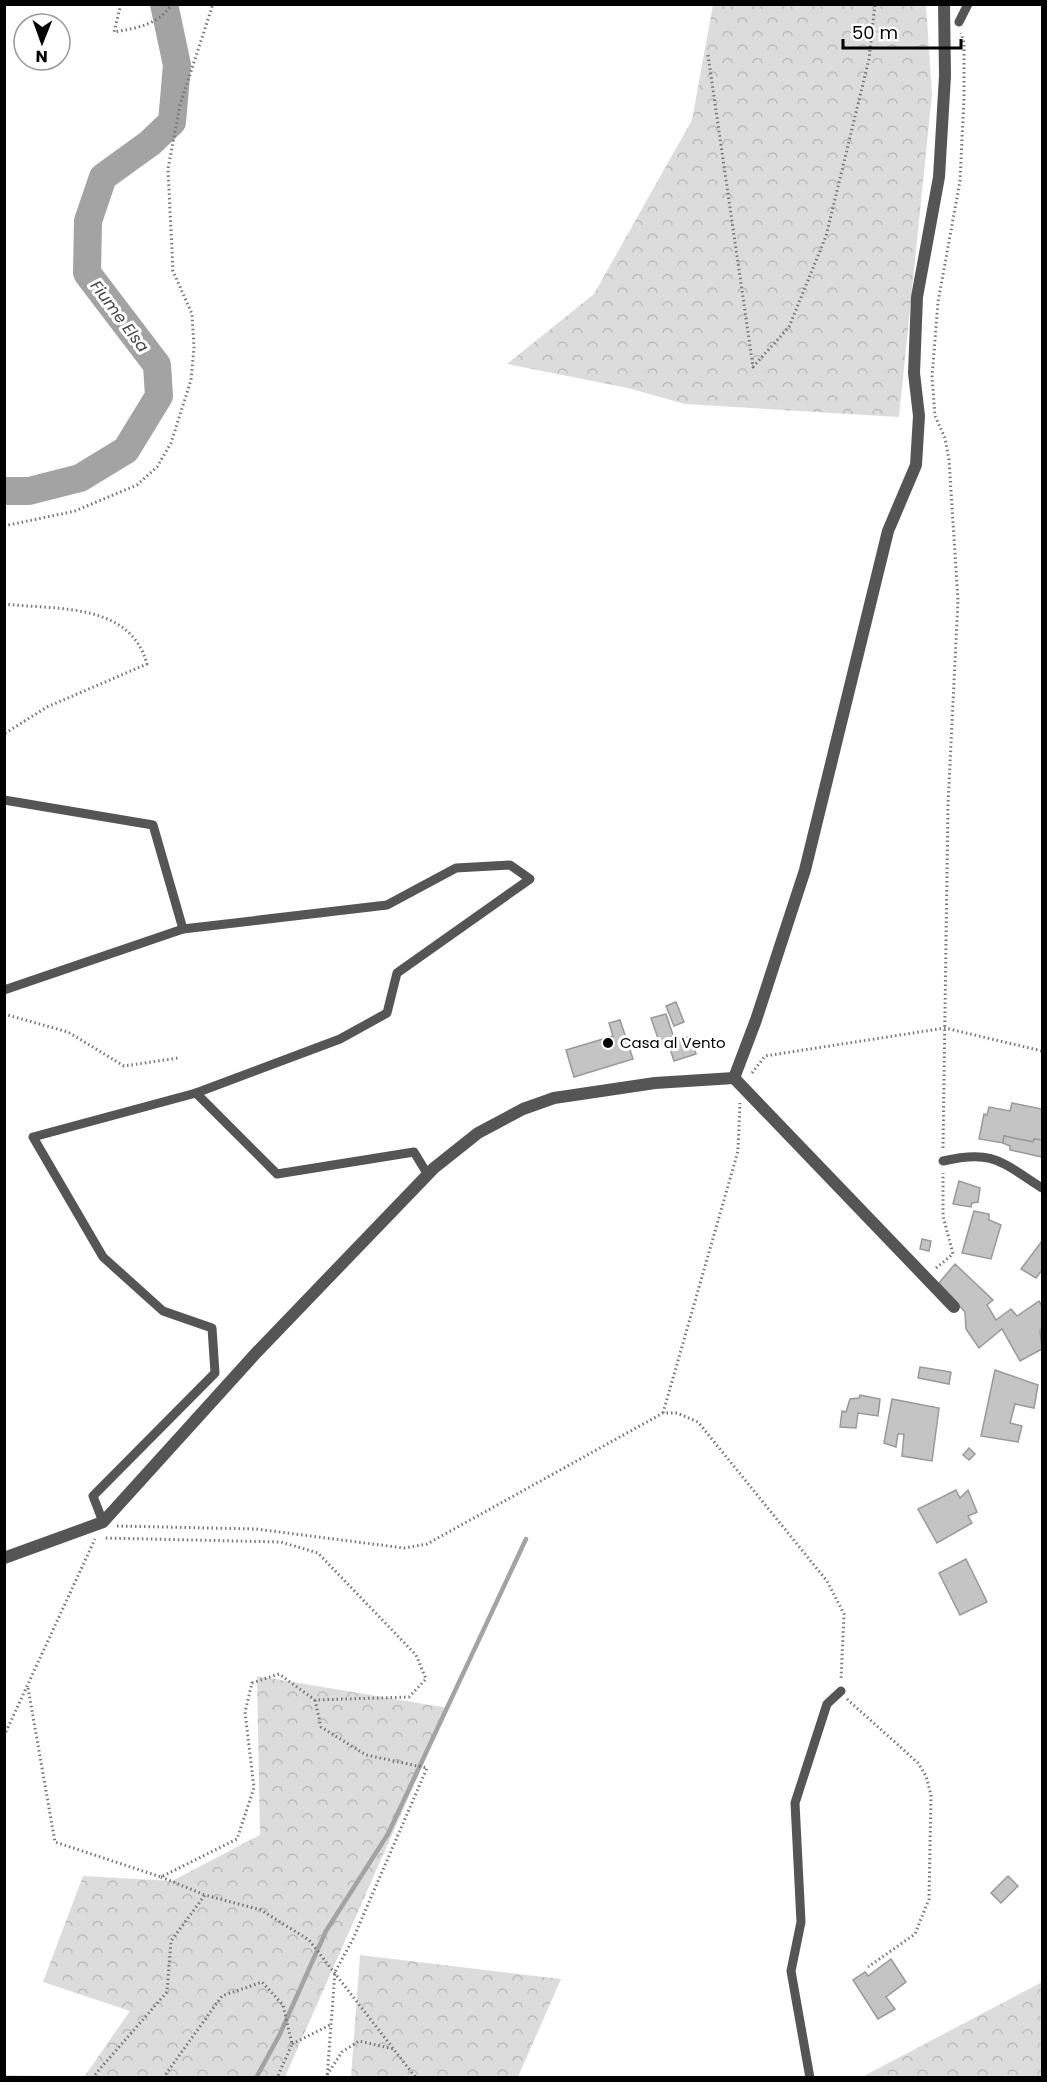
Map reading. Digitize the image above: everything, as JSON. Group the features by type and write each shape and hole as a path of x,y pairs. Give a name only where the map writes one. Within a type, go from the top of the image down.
{"street":[{"path":"738,1082 805,870 888,531 916,465 919,416 914,373 917,297 939,177 945,76 944,4"},
{"path":"4,1558 103,1522 256,1353 428,1175 478,1133 523,1109 554,1098 655,1083 738,1082 954,1307"}],"lane":[{"path":"959,22 968,4"},
{"path":"4,800 153,825 183,929"},
{"path":"4,990 183,929 387,905 456,867 510,865 530,879 397,973 387,1014 340,1039 196,1093 33,1137 103,1257 163,1311 212,1328 215,1373 93,1496 103,1522"},
{"path":"196,1093 277,1174 414,1152 428,1175"},
{"path":"943,1161 971,1155 1004,1162 1042,1188"},
{"path":"810,2078 791,1971 801,1922 795,1803 827,1704 841,1691"}],"path":[{"path":"121,4 114,32 140,28 165,15 172,4"},
{"path":"4,526 75,511 121,494 137,485 157,467 171,443 191,380 194,348 192,314 173,272 168,169 180,105 213,4"},
{"path":"708,55 753,367 789,327 826,236 869,59 875,4"},
{"path":"926,1278 953,1254 943,1216 943,1161 948,804 958,600 949,460 945,438 935,416 932,377 938,302 960,181 964,44 959,22"},
{"path":"4,604 90,612 118,623 142,647 147,664 47,707 4,734"},
{"path":"4,1014 68,1032 124,1066 178,1058"},
{"path":"663,1413 738,1151 738,1082 765,1056 945,1028 1042,1051"},
{"path":"103,1522 114,1526 256,1529 404,1548 427,1544 663,1413 677,1413 698,1422 827,1581 844,1614 841,1691 851,1705 918,1763 926,1776 931,1795 929,1899 915,1934 868,1966"},
{"path":"4,1736 96,1537 280,1542 318,1553 416,1655 426,1679 408,1697 315,1700 279,1674 252,1683 245,1712 254,1788 237,1839 161,1877"},
{"path":"28,1686 55,1842 161,1877 205,1895 261,1911 309,1940 416,2078"},
{"path":"315,1700 321,1727 366,1755 426,1768 353,1939 335,1972 326,2077"},
{"path":"92,2078 167,1992 171,1941 205,1895"},
{"path":"163,2078 222,1996 262,1982 283,2005 292,2044 277,2078"},
{"path":"292,2044 330,2025"},
{"path":"326,2077 342,2052 359,2041 396,2050"}],"green space":[{"path":"713,5 926,5 932,94 899,417 685,404 628,388 507,364 594,294 692,120"},
{"path":"257,1676 448,1708 285,2077 84,2077 130,2011 43,1982 83,1876 172,1881 260,1835"},
{"path":"360,1955 561,1979 518,2077 351,2077"},
{"path":"1042,1982 1042,2077 862,2077"},
{"path":"5,2075 84,2077 5,2077"}],"building":[{"path":"676,1002 684,1022 674,1026 666,1006"},
{"path":"666,1014 675,1041 691,1036 696,1054 674,1061 668,1042 660,1044 651,1018"},
{"name":"Casa al Vento","path":"620,1020 633,1059 574,1077 566,1050 613,1036 609,1023"},
{"path":"1012,1103 1042,1109 1042,1140 1034,1139 1033,1142 1004,1136 1003,1143 979,1139 984,1114 987,1115 989,1107 1010,1111"},
{"path":"1004,1136 1033,1142 1034,1139 1042,1140 1042,1157 1010,1150 1010,1146 1003,1143"},
{"path":"959,1181 980,1188 978,1202 972,1203 971,1207 953,1204"},
{"path":"974,1211 989,1214 989,1220 1001,1225 991,1259 962,1253"},
{"path":"922,1239 931,1241 929,1251 920,1249"},
{"path":"1042,1241 1042,1270 1036,1278 1021,1269"},
{"path":"955,1264 993,1300 987,1305 996,1320 1011,1309 1017,1316 1039,1301 1042,1306 1042,1329 1040,1330 1042,1349 1020,1361 1002,1329 979,1348 966,1329 965,1312 939,1283"},
{"path":"920,1367 951,1372 949,1384 918,1378"},
{"path":"995,1370 1038,1385 1034,1408 1015,1404 1010,1423 1022,1426 1018,1442 981,1436"},
{"path":"860,1395 880,1399 878,1416 858,1413 856,1428 840,1427 842,1411 846,1412 850,1399 859,1398"},
{"path":"892,1399 939,1408 932,1461 902,1456 904,1434 898,1434 896,1447 884,1443"},
{"path":"969,1448 975,1454 969,1460 963,1455"},
{"path":"956,1490 960,1498 968,1490 977,1512 968,1516 972,1523 937,1543 918,1509"},
{"path":"966,1559 987,1602 960,1615 939,1573"},
{"path":"1008,1876 1018,1886 1001,1903 991,1893"},
{"path":"891,1959 906,1982 886,1997 895,2009 878,2019 853,1980 865,1972 868,1976"}],"waterway":[{"name":"Fiume Elsa","path":"4,491 29,491 80,478 126,450 159,396 157,365 87,273 88,221 103,177 150,143 172,122 177,65 164,4"},
{"path":"256,2078 279,2036 326,1931 388,1834 526,1539"}],"place":[{"name":"Casa al Vento","path":"608,1043"}]}
